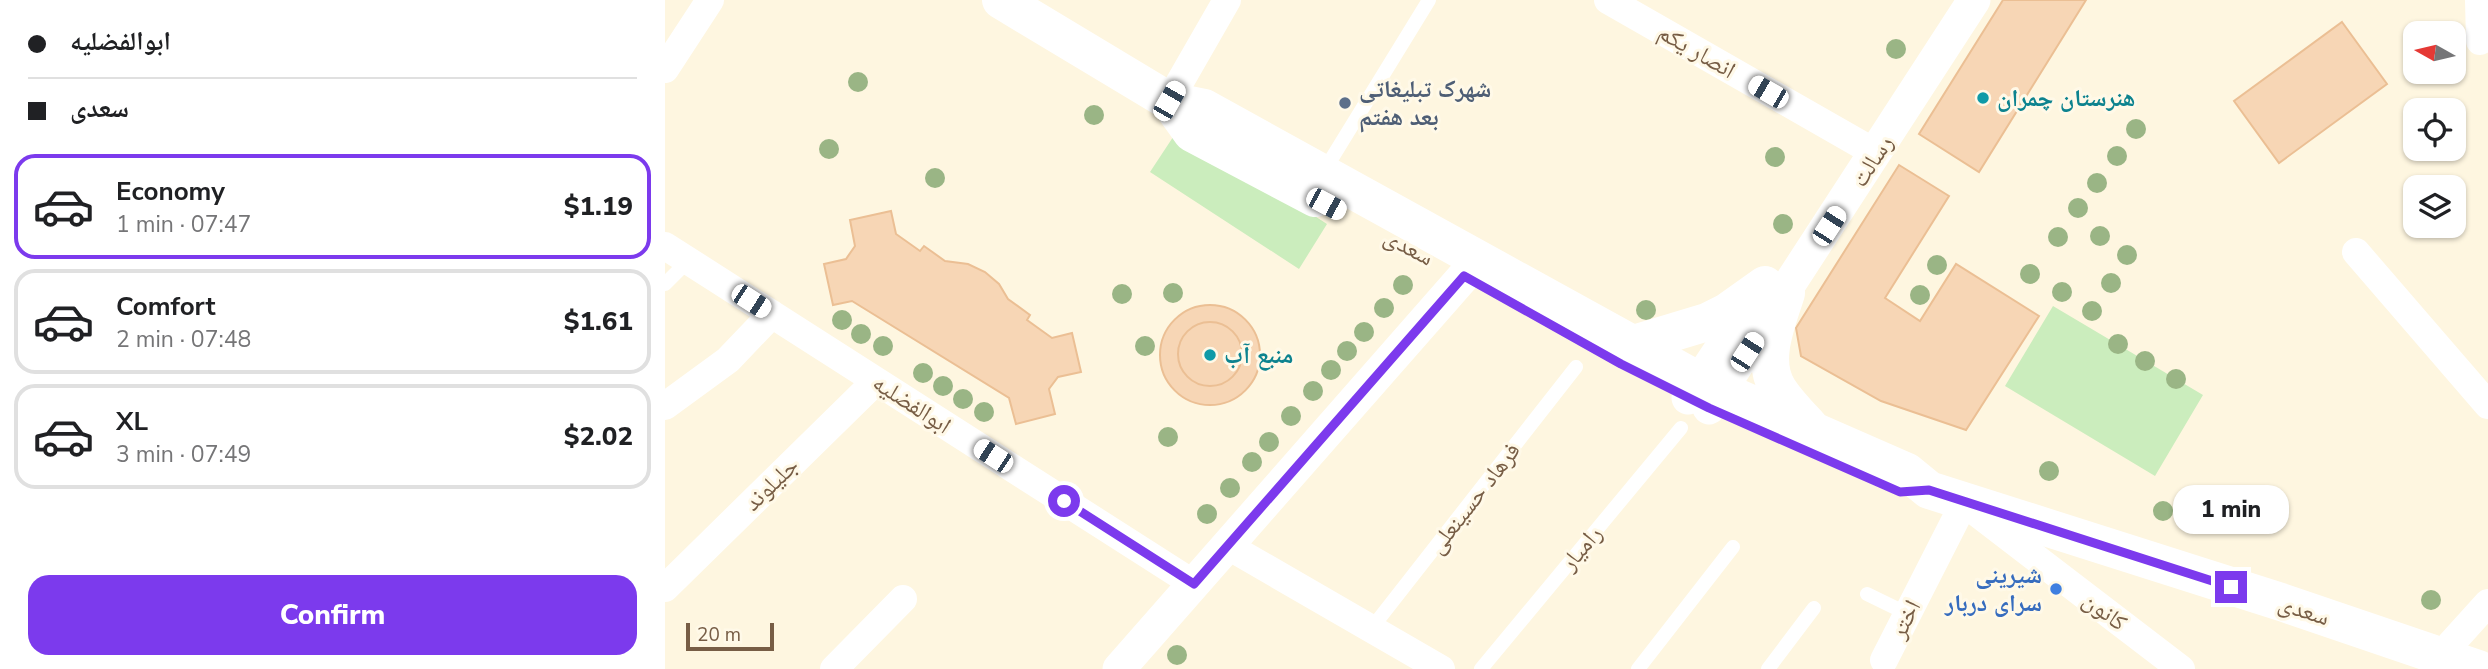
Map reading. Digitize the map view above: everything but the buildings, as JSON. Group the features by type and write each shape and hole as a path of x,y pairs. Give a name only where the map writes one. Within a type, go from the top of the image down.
{"main road":[{"name":"سعدی","path":"1001,0 1169,101 1204,108 1634,344 1700,401 1816,434 1907,472 1946,496"},
{"name":"سعدی","path":"1169,101 1192,133 1464,276 1621,364 1900,492 1946,496 2284,603 2478,669"},
{"path":"1634,344 1706,322 1775,289 1770,368 1777,387 1816,434"}],"street":[{"path":"665,69 711,0"},
{"path":"1169,101 1227,0"},
{"name":"انصار یکم","path":"1608,0 1860,144"},
{"name":"رسالت","path":"1775,289 1860,144 1952,0"},
{"name":"رسالت","path":"1700,401 1974,0"},
{"path":"2479,0 2480,41"},
{"path":"2355,252 2488,405"},
{"name":"ابوالفضلیه","path":"677,253 1194,584"},
{"path":"1119,669 1464,276"},
{"path":"665,406 728,360 772,314"},
{"name":"جلیلوند","path":"665,588 876,381"},
{"name":"اختر","path":"1884,660 1908,614 1946,496"},
{"name":"کانون","path":"1946,496 2179,669"},
{"path":"1228,546 1433,667"},
{"path":"834,669 903,599"},
{"path":"2440,656 2488,603"}],"lane":[{"path":"1324,172 1429,0"},
{"path":"665,284 677,253"},
{"name":"فرهاد حسینعلی","path":"1371,629 1576,367"},
{"name":"رامیار","path":"1481,669 1700,401"},
{"path":"1637,669 1733,547"},
{"path":"1867,594 1908,614"},
{"path":"1768,669 1814,608"}],"green space":[{"path":"1179,128 1327,224 1299,269 1150,172"},
{"path":"2053,306 2203,395 2155,476 2005,386"}],"place":[{"name":"هنرستان چمران","path":"1983,98"},
{"name":"شهرک تبلیغاتی بعد هفتم","path":"1345,103"},
{"name":"منبع آب","path":"1210,355"},
{"name":"شیرینی سرای دربار","path":"2056,589"}],"route":[{"path":"1064,501 1194,584 1464,276 1621,364 1709,408 1900,492 1929,490 2231,587"}]}
